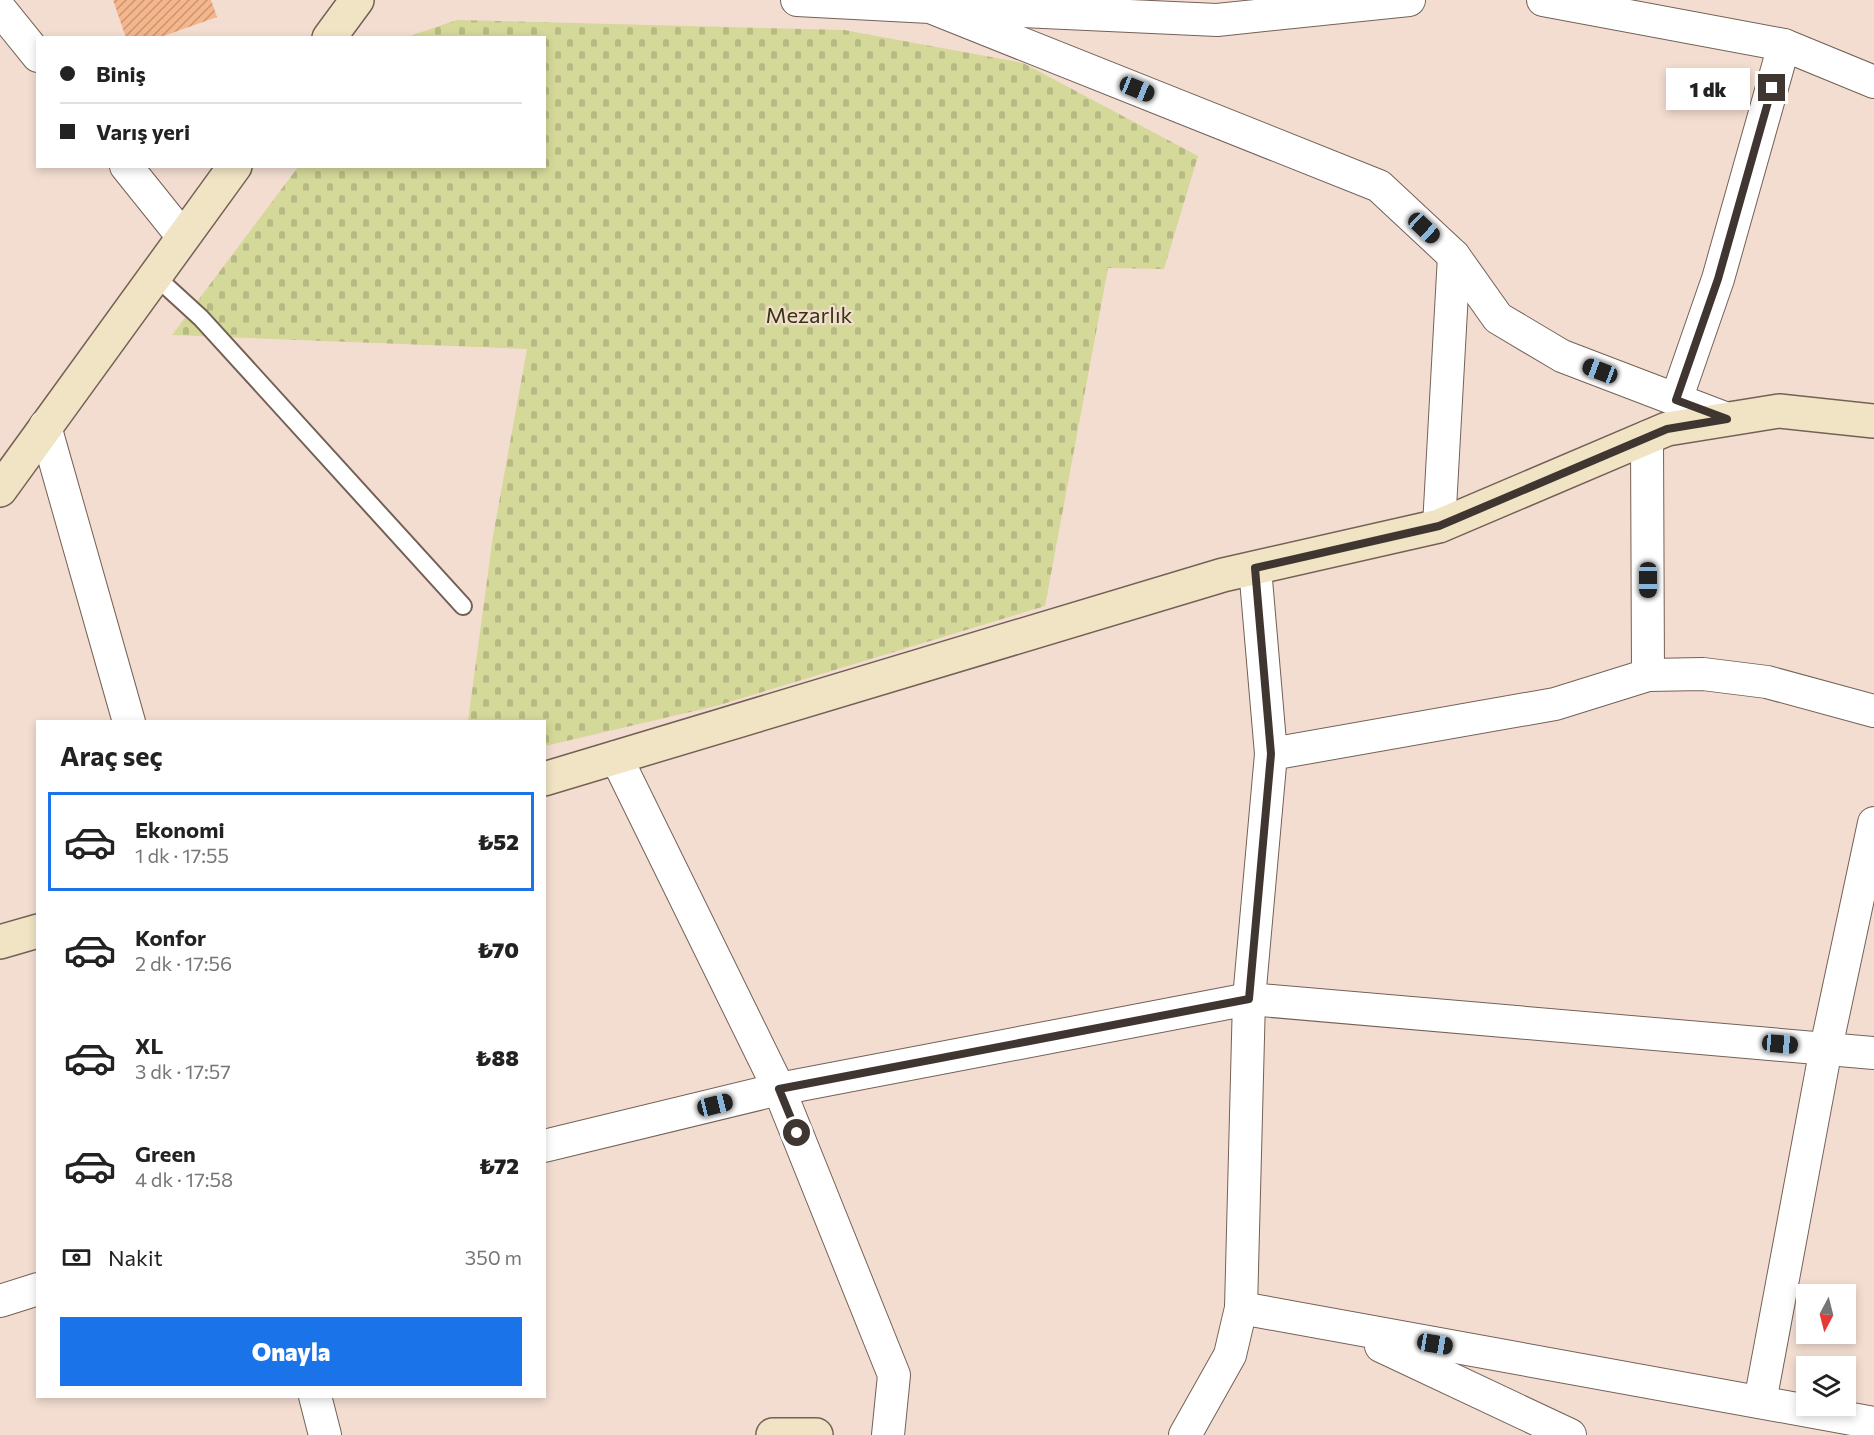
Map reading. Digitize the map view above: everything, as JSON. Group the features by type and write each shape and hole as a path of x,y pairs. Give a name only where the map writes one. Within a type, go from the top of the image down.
{"street":[{"path":"330,36 357,0"},
{"path":"797,0 1217,20 1408,0"},
{"path":"1543,0 1784,45 1874,82"},
{"path":"930,7 1379,186 1454,256 1498,318 1562,356 1727,419"},
{"path":"0,9 36,54"},
{"path":"1676,400 1718,279 1784,45"},
{"path":"128,168 183,237"},
{"path":"0,490 234,168"},
{"path":"1439,526 1454,256"},
{"path":"546,778 1223,575 1439,526 1667,429 1779,411 1874,421"},
{"path":"45,426 128,720"},
{"path":"1647,437 1648,675"},
{"path":"1185,1435 1230,1355 1241,1308 1249,999 1271,754 1255,568"},
{"path":"1271,754 1554,704 1648,675 1703,674 1767,682 1874,711"},
{"path":"616,758 779,1089 894,1376 888,1435"},
{"path":"1760,1402 1826,1048 1874,823"},
{"path":"0,942 36,932"},
{"path":"546,1146 779,1089 1249,999 1874,1053"},
{"path":"0,1301 36,1290"},
{"path":"1241,1308 1874,1423"},
{"path":"1342,1328 1570,1435"},
{"path":"316,1398 325,1435"},
{"path":"773,1435 816,1435"}],"lane":[{"path":"154,275 201,318 463,606"}],"green space":[{"name":"Mezarlık","path":"457,20 844,30 1023,63 1198,156 1164,269 1108,268 1045,606 716,706 546,746 546,720 468,720 493,536 527,349 172,335 297,168 546,168 546,36 410,36"}],"building":[{"path":"113,0 211,0 217,17 164,36 125,36"}],"route":[{"path":"797,1133 779,1089 1249,999 1271,754 1255,568 1439,526 1667,429 1727,419 1676,400 1718,279 1772,88"}]}
